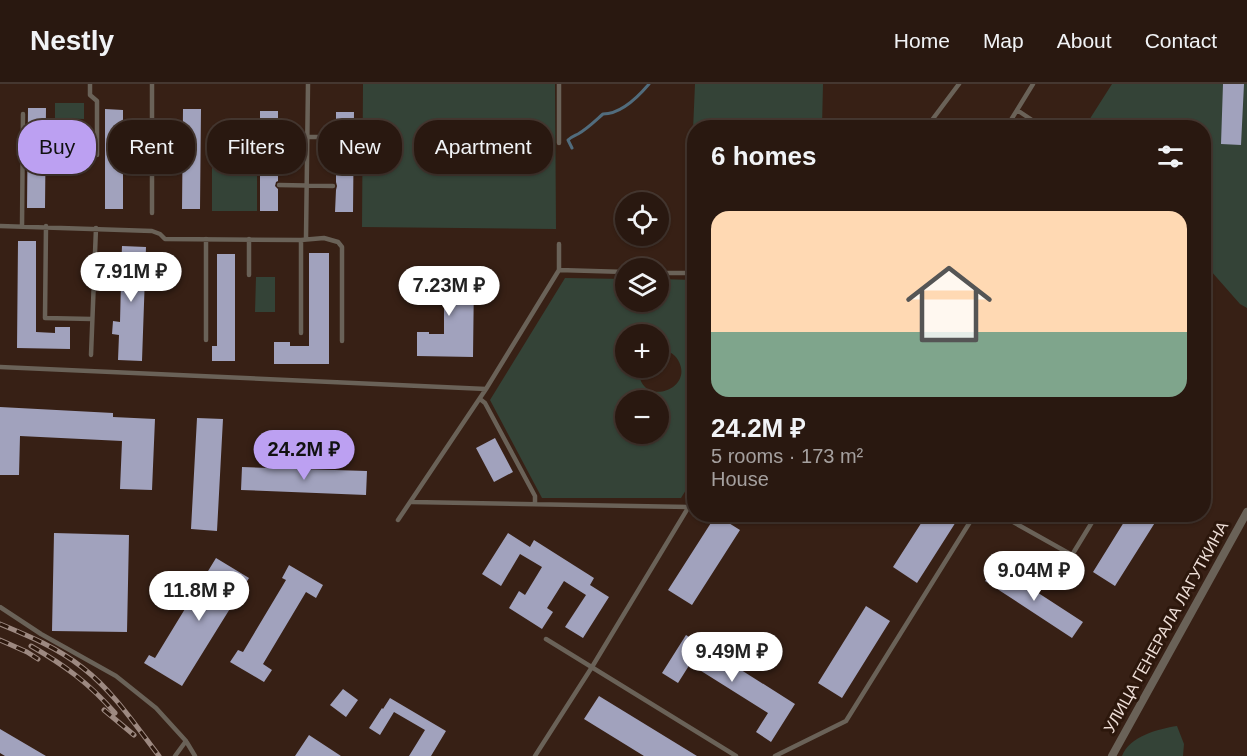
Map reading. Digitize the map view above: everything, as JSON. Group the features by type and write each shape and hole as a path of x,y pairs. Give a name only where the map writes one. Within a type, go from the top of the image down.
{"street":[{"name":"УЛИЦА ГЕНЕРАЛА ЛАГУТКИНА","path":"1112,756 1247,512"}],"lane":[{"path":"90,84 90,95 97,101 97,155"},
{"path":"152,84 152,120"},
{"path":"301,333 307,186 308,84"},
{"path":"559,84 559,143"},
{"path":"932,120 959,84"},
{"path":"1011,120 1033,84"},
{"path":"1017,110 1032,120"},
{"path":"22,226 23,114"},
{"path":"307,137 318,137"},
{"path":"152,174 152,213"},
{"path":"279,186 333,186"},
{"path":"0,226 152,231 165,239 324,238 338,242 342,247 342,341"},
{"path":"46,226 45,318 92,320"},
{"path":"91,355 96,228"},
{"path":"206,239 206,340"},
{"path":"249,239 249,274"},
{"path":"398,520 480,399 559,270 559,244"},
{"path":"559,270 615,272"},
{"path":"669,273 687,273"},
{"path":"0,367 486,389"},
{"path":"480,399 485,403 535,496 535,504"},
{"path":"412,502 687,507"},
{"path":"535,756 687,510"},
{"path":"775,756 846,721 970,522"},
{"path":"1013,522 1072,555 1092,522"},
{"path":"0,607 41,634 116,676 156,708 186,741 195,756"},
{"path":"546,639 736,756"},
{"path":"175,756 186,741"}],"green space":[{"path":"363,84 555,84 556,229 362,227 362,174 402,174 402,120 363,120"},
{"path":"695,84 823,84 822,120 693,120"},
{"path":"1112,84 1247,84 1247,308 1240,304 1211,271 1211,120 1089,120"},
{"path":"55,103 84,103 84,119 55,118"},
{"path":"212,174 257,174 257,211 212,211"},
{"path":"256,277 275,277 275,312 255,312"},
{"path":"565,278 615,279 615,312 669,312 669,279 687,280 687,488 681,498 542,498 490,400","holes":["615,324 669,324 669,352 674,355 681,371 679,380 673,387 666,390 669,390 669,444 615,444 615,390 651,390 641,378 615,378"]},
{"path":"1177,726 1184,744 1183,756 1122,756 1131,743 1145,735"}],"building":[{"path":"1223,84 1244,84 1241,145 1221,144"},
{"path":"28,108 46,108 46,120 28,120"},
{"path":"105,109 123,110 123,120 108,120 108,174 123,174 123,209 105,209"},
{"path":"183,109 201,109 200,209 182,209 182,174 195,174 195,120 183,120"},
{"path":"260,111 278,111 278,120 260,120"},
{"path":"336,112 354,112 354,120 336,120"},
{"path":"27,174 45,174 45,208 27,208"},
{"path":"260,174 278,174 275,186 278,189 278,211 260,211"},
{"path":"336,174 353,174 353,212 335,212"},
{"path":"18,241 36,241 36,332 55,333 55,327 70,327 70,349 17,348"},
{"path":"122,246 146,247 142,361 118,360 119,335 112,334 113,321 120,322 121,282 114,282 114,270 121,270"},
{"path":"309,253 329,253 329,364 274,364 274,342 290,342 290,346 309,346"},
{"path":"217,254 235,254 235,361 212,361 212,346 217,346"},
{"path":"418,277 474,277 473,357 417,356 417,332 444,334 444,298 418,300"},
{"path":"0,407 113,413 113,417 155,419 152,490 120,489 122,441 20,436 19,475 0,475"},
{"path":"197,418 223,419 217,531 191,529"},
{"path":"495,438 513,472 494,482 476,448"},
{"path":"242,467 367,471 366,495 241,490"},
{"path":"712,522 727,522 740,530 692,605 668,590"},
{"path":"922,522 956,522 917,583 893,567"},
{"path":"1124,522 1155,522 1115,586 1093,572"},
{"path":"54,533 129,535 127,632 52,631"},
{"path":"508,533 530,547 534,540 594,578 590,585 609,597 583,638 565,627 586,595 564,581 547,608 553,612 542,629 509,608 519,591 525,595 542,567 520,554 501,586 482,574"},
{"path":"216,558 249,578 182,686 144,663 149,655 155,658"},
{"path":"289,565 323,585 316,598 306,592 263,664 272,670 264,682 230,662 238,650 243,652 286,580 282,578"},
{"path":"995,565 1083,622 1072,638 985,581"},
{"path":"866,606 890,621 842,698 818,683"},
{"path":"686,635 795,704 771,742 756,732 768,713 690,664 678,683 662,673"},
{"path":"343,689 358,700 346,717 330,705"},
{"path":"599,696 697,756 644,756 584,719"},
{"path":"390,698 446,731 431,756 409,756 425,730 394,712 380,735 369,728"},
{"path":"0,729 46,756 5,756 0,753"},
{"path":"309,735 341,756 295,756"}],"waterway":[{"path":"572,148 569,139 585,130 603,114 616,111 629,104 649,84"}],"railway":[{"path":"0,624 53,648 94,677 133,721 159,756"},
{"path":"0,640 38,659"},
{"path":"31,646 76,675 115,713"},
{"path":"104,710 134,735"}]}
